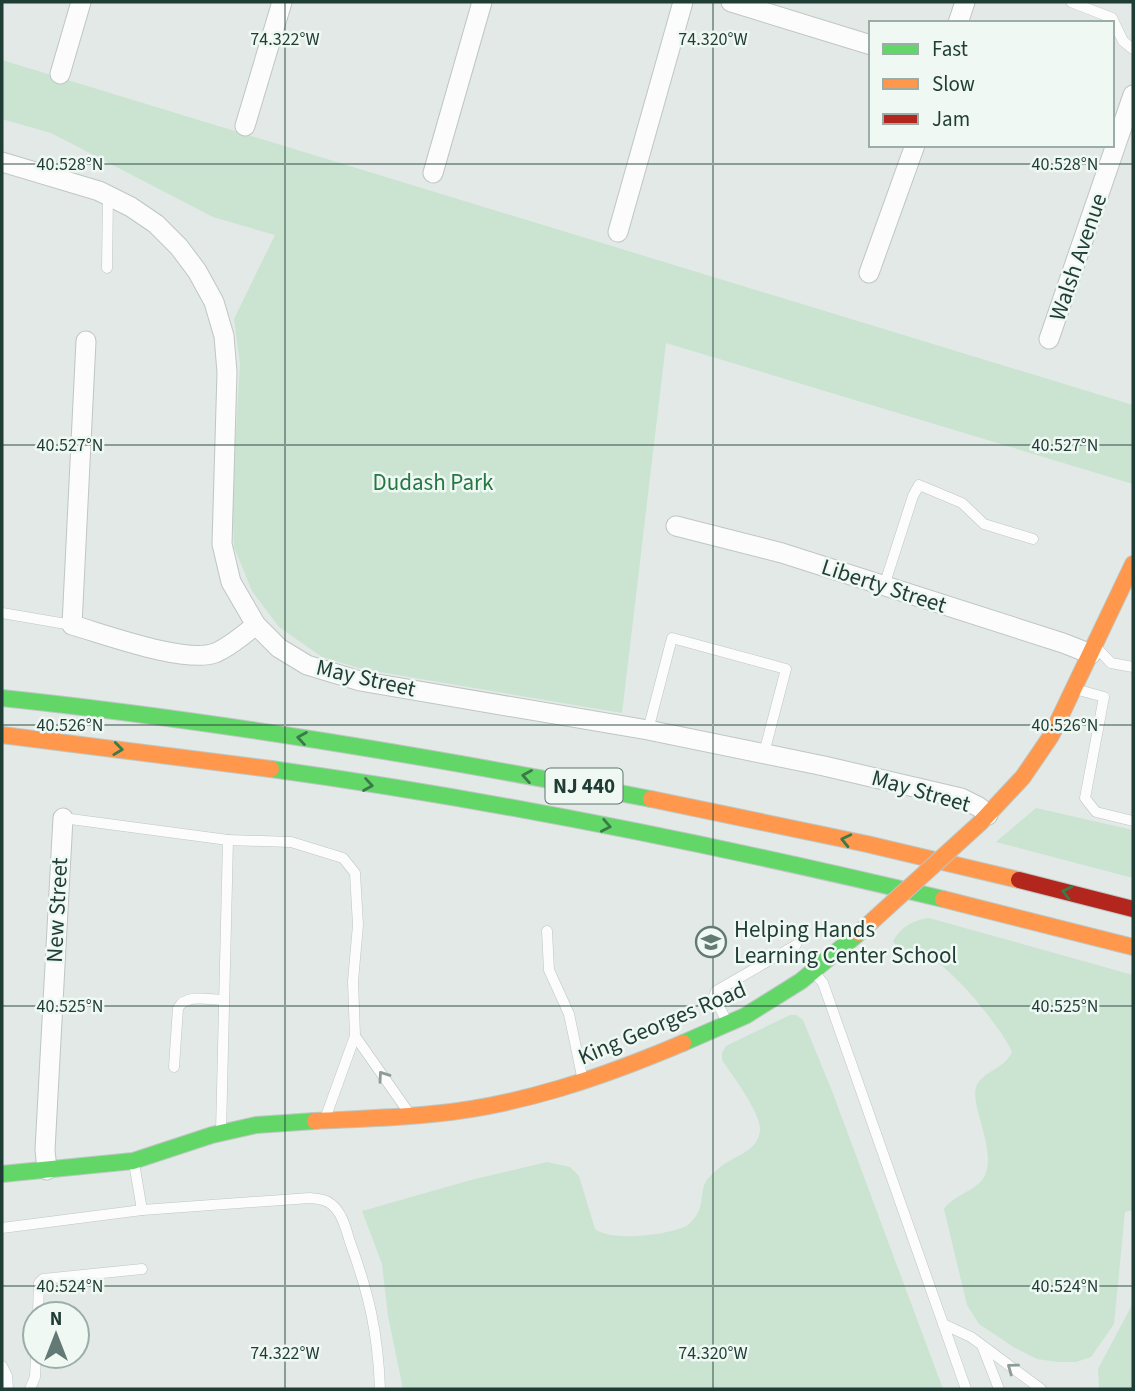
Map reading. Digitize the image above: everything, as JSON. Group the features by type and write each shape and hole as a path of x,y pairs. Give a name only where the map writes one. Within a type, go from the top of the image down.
{"main road":[{"name":"King Georges Road","path":"2,1174 134,1161 221,1132 256,1125 454,1112 515,1100 624,1068 728,1024 775,999 859,933 984,819 1033,764 1051,736 1133,564"},
{"name":"NJ 440","path":"2,696 255,730 583,786 980,870 1133,909"},
{"name":"NJ 440","path":"2,735 310,776 603,825 864,880 1133,947"}],"street":[{"path":"60,74 81,2"},
{"path":"244,126 282,2"},
{"path":"433,173 482,2"},
{"path":"618,232 683,2"},
{"path":"731,2 869,44"},
{"path":"959,21 965,2"},
{"name":"Walsh Avenue","path":"1049,339 1133,95"},
{"path":"869,272 914,147"},
{"name":"May Street","path":"2,162 108,196 131,207 156,224 179,247 197,271 214,302 224,337 227,372 222,544 232,582 256,625 279,648 307,665 360,681 648,730 764,753 961,798 979,807 984,819"},
{"path":"86,341 72,625 195,656 215,653 256,625"},
{"name":"Liberty Street","path":"676,526 782,553 1063,643 1093,650"},
{"name":"New Street","path":"47,1170 45,1150 50,1033 63,818"}],"lane":[{"path":"1071,2 1112,18 1113,21"},
{"path":"1114,22 1123,41 1133,49"},
{"path":"107,268 108,196"},
{"path":"884,586 919,485 962,503 984,524 1033,539"},
{"path":"2,614 72,625"},
{"path":"648,730 672,638 684,640 786,669 764,753"},
{"path":"1093,650 1111,663 1133,667"},
{"path":"1074,689 1104,697 1086,792 1088,803 1096,812 1133,821"},
{"path":"63,818 228,840 291,842 342,858 355,873 358,925 353,981 355,1036 325,1120"},
{"path":"221,1132 228,840"},
{"path":"547,930 549,970 569,1014 583,1082"},
{"path":"728,1024 714,996 716,990 796,945"},
{"path":"814,971 823,983 966,1389"},
{"path":"174,1067 178,1008 181,1003 190,999 224,1000"},
{"path":"355,1036 411,1116"},
{"path":"134,1161 142,1210"},
{"path":"2,1228 142,1210 310,1198 322,1200 333,1205 344,1223 372,1306 380,1389"},
{"path":"38,1300 39,1283 43,1279 142,1269"},
{"path":"943,1324 971,1337 1041,1389"},
{"path":"983,1348 999,1389"},
{"path":"2,1366 8,1389"},
{"path":"30,1389 35,1370"}],"green space":[{"name":"Dudash Park","path":"2,60 1133,405 1133,484 666,343 622,713 362,669 322,657 279,627 252,591 234,547 232,495 240,364 234,319 275,235 213,217 51,133 2,119"},
{"path":"1036,808 1133,830 1133,878 996,842"},
{"path":"929,918 1133,975 1133,1210 1125,1212 1114,1324 1091,1357 1076,1362 1037,1359 979,1324 967,1305 944,1209 954,1199 978,1185 985,1175 988,1152 975,1093 980,1080 1004,1063 1012,1052 989,1017 945,968 931,959 907,952 893,941 908,925"},
{"path":"790,1015 796,1015 803,1020 943,1389 403,1389 388,1316 382,1264 362,1211 547,1162 570,1167 579,1176 595,1229 602,1233 638,1236 665,1233 686,1226 698,1212 706,1181 713,1173 749,1149 760,1131 756,1115 722,1060 722,1053 726,1046"},
{"path":"1133,1303 1133,1389 1099,1389 1098,1369"}],"traffic: fast":[{"path":"2,698 328,742 651,799"},
{"path":"271,769 440,795 609,826 943,899"},
{"path":"683,1043 745,1016 801,981 859,933"},
{"path":"2,1174 133,1161 212,1135 256,1125 315,1121"}],"traffic: slow":[{"path":"980,823 1023,777 1051,736 1133,564"},
{"path":"2,735 271,769"},
{"path":"651,799 867,844 1019,880"},
{"path":"859,933 980,823"},
{"path":"943,899 1133,947"},
{"path":"315,1121 417,1115 497,1104 591,1078 683,1043"}],"traffic: jam":[{"path":"1019,880 1133,909"}],"place":[{"name":"Helping Hands Learning Center School","path":"711,942"}]}
